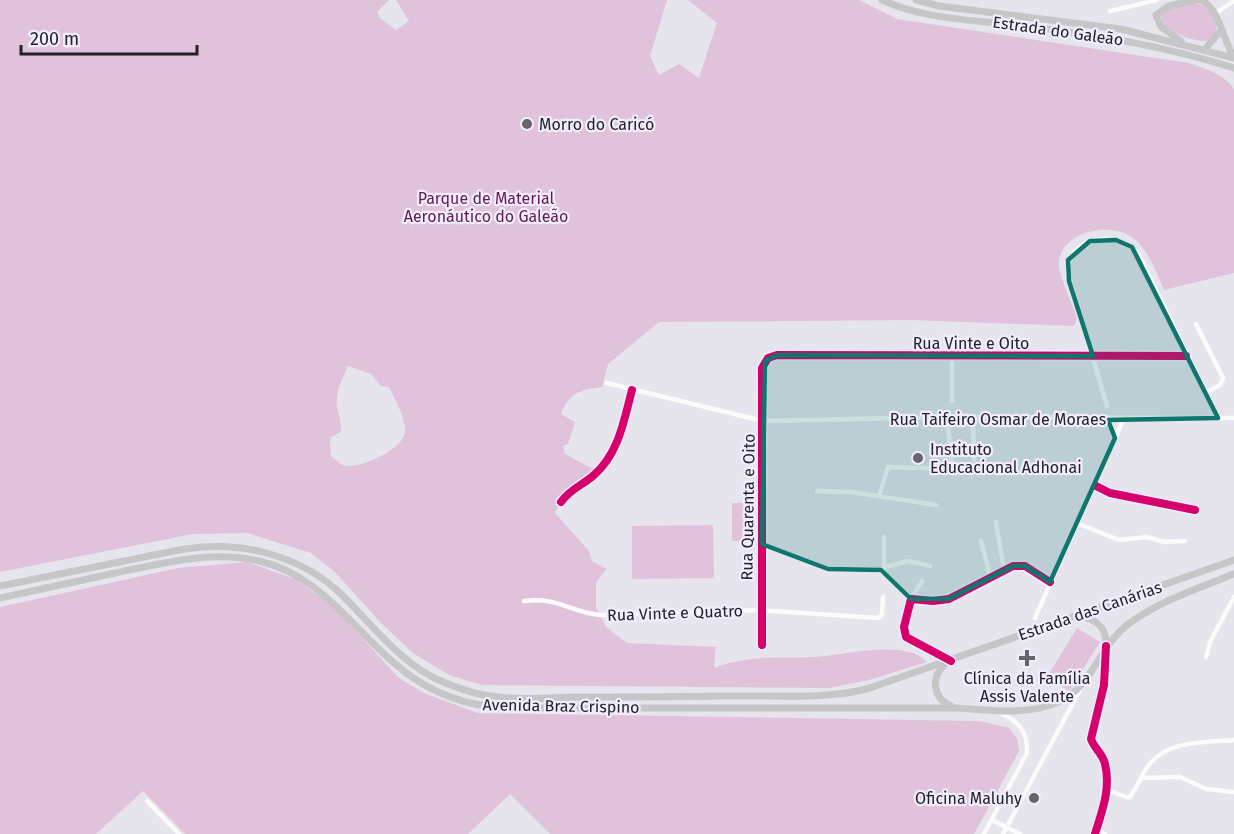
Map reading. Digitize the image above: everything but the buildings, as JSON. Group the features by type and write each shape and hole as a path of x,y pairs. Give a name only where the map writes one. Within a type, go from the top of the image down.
{"main road":[{"name":"Estrada do Galeão","path":"882,0 929,14 1122,39 1172,50 1232,68"},
{"name":"Estrada do Galeão","path":"915,0 948,7 1100,25 1186,44 1234,58"},
{"path":"1186,44 1161,27 1156,15 1164,8 1195,0"},
{"path":"1200,0 1216,14 1220,32 1234,58"},
{"path":"1204,50 1220,32"},
{"path":"1220,54 1232,68"},
{"name":"Avenida Braz Crispino","path":"0,586 197,546 229,546 264,552 299,565 327,582 403,657 430,675 472,692 503,698 682,697 855,692 949,662"},
{"name":"Avenida Braz Crispino","path":"0,598 188,558 242,558 277,567 308,583 329,598 408,675 439,693 478,705 514,708 959,708"},
{"name":"Estrada das Canárias","path":"949,662 1234,560"},
{"name":"Estrada das Canárias","path":"959,708 994,711 1047,706 1071,694 1085,681 1106,646 1126,627 1163,602 1234,574"},
{"path":"1078,617 1089,618 1099,624 1106,634 1106,646"},
{"path":"949,662 938,672 936,690 942,700 959,708"}],"street":[{"path":"1155,0 1164,8"},
{"path":"1110,11 1155,0"},
{"path":"1155,0 1156,15"},
{"path":"1216,14 1234,2"},
{"path":"1232,68 1234,75"},
{"path":"1107,406 1069,281 1068,261 1084,243 1098,240 1116,240 1138,253 1218,418"},
{"path":"1196,324 1223,378 1220,385 1205,393"},
{"path":"952,336 952,401"},
{"name":"Rua Vinte e Oito","path":"762,368 768,358 777,356 1186,356"},
{"name":"Rua Quarenta e Oito","path":"762,368 760,610 762,645"},
{"name":"Rua Taifeiro Osmar de Moraes","path":"607,383 763,421 947,417 1108,420 1234,418"},
{"path":"561,502 567,494 594,476 610,457 621,434 632,390"},
{"path":"879,496 888,467 949,469 952,465 947,417"},
{"path":"973,418 974,460"},
{"path":"1108,420 1115,438"},
{"path":"1035,618 1096,486 1123,420"},
{"path":"1096,486 1110,493 1195,510"},
{"path":"817,491 879,496 936,505"},
{"path":"996,522 1004,570"},
{"path":"1079,524 1119,540 1149,537 1164,542 1185,541"},
{"path":"884,537 884,573"},
{"path":"981,541 990,575"},
{"path":"762,544 823,568 878,570 911,599 949,599 990,575 1013,566 1025,566 1050,582"},
{"path":"885,567 908,561 930,566"},
{"path":"922,581 911,599 904,627 906,637 949,662"},
{"name":"Rua Vinte e Quatro","path":"524,601 553,600 585,613 600,615 760,610 878,618 882,615 883,597"},
{"path":"1206,657 1210,642 1232,606 1234,597"},
{"path":"1105,834 1096,832 1102,817 1107,790 1105,764 1091,739 1104,685 1106,646"},
{"path":"1003,834 1085,681"},
{"path":"984,834 1027,753 1028,741 1013,718 994,711"},
{"path":"1107,790 1129,798 1159,754 1192,742 1234,740"},
{"path":"1141,778 1170,776 1188,780 1216,792 1234,792"},
{"path":"147,801 179,834"},
{"path":"992,820 1020,834"}],"highlighted area":[{"path":"1116,240 1132,247 1218,418 1108,420 1115,438 1050,582 1025,566 1013,566 949,599 918,600 911,599 881,570 828,569 762,544 765,361 777,355 1093,356 1069,281 1068,260 1090,241"}],"green space":[{"name":"Parque de Material Aeronáutico do Galeão","path":"0,0 389,0 377,12 380,18 396,30 409,21 396,0 667,0 650,56 659,75 679,64 699,78 717,23 688,0 859,0 897,19 1189,63 1220,76 1234,89 1234,273 1164,290 1148,255 1133,238 1112,230 1088,232 1068,244 1059,264 1077,318 1074,326 912,320 659,322 608,364 602,387 576,394 564,407 561,414 575,422 568,444 563,446 565,454 593,469 566,489 555,513 589,551 592,561 607,569 596,582 596,607 606,627 627,643 716,647 714,668 751,659 814,657 873,650 904,651 917,655 927,662 869,680 829,688 482,685 449,675 413,653 381,623 335,572 311,553 247,533 193,534 0,572","holes":["348,366 371,374 381,386 389,387 402,415 405,432 396,446 378,458 358,465 342,465 331,456 330,438 340,432 337,408 340,386"]},
{"path":"1195,3 1209,11 1215,20 1216,36 1209,41 1199,41 1182,36 1163,24 1161,14 1168,8"},
{"path":"732,503 753,503 753,541 732,541"},
{"path":"713,525 714,578 632,579 632,526"},
{"path":"247,562 295,579 333,606 399,678 424,693 478,713 980,721 1009,728 1017,739 1019,751 974,834 550,834 510,794 468,834 185,834 143,791 96,834 0,834 0,607 178,568"},
{"path":"1077,628 1100,642 1069,691 1047,677"}],"cycle path":[{"path":"762,645 762,368 768,358 777,355 1186,356"},
{"path":"561,502 594,475 609,457 619,436 632,390"},
{"path":"1096,486 1110,493 1195,510"},
{"path":"951,661 906,637 904,627 911,599 933,601 949,599 1013,566 1025,566 1050,582"},
{"path":"1095,834 1105,800 1107,773 1104,760 1091,739 1104,685 1106,646"}],"place":[{"name":"Morro do Caricó","path":"527,124"},
{"name":"Instituto Educacional Adhonai","path":"918,458"},
{"name":"Clínica da Família Assis Valente","path":"1027,658"},
{"name":"Oficina Maluhy","path":"1034,798"}]}
